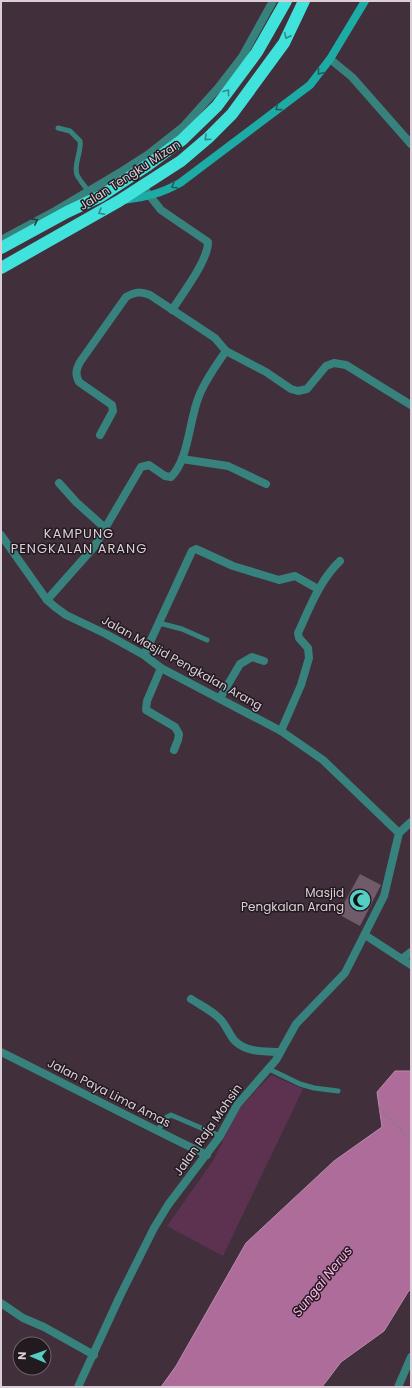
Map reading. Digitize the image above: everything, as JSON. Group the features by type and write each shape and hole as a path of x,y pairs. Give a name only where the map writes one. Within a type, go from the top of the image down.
{"highway":[{"name":"Jalan Tengku Mizan","path":"1,248 100,196 148,165 182,140 217,106 257,52 286,1"},
{"name":"Jalan Tengku Mizan","path":"1,268 143,186 181,161 208,138 232,114 284,43 304,1"}],"street":[{"path":"1,240 54,211 150,153 183,127 218,88 242,57 273,1"},
{"path":"119,201 150,196 180,183 310,85 330,59 365,1"},
{"path":"330,59 352,77 411,144"},
{"path":"143,186 162,210 208,242 208,249 200,265 172,310"},
{"path":"100,435 113,411 112,405 79,382 76,376 76,370 126,296 135,292 142,292 150,295 215,338 226,352 266,372 291,389 298,391 307,389 326,366 334,363 346,365 411,405"},
{"path":"47,600 94,547 141,468 149,465 165,476 171,476 176,471 182,459 199,396 217,364 226,352"},
{"path":"182,459 228,466 266,484"},
{"path":"59,482 76,502 105,528"},
{"name":"Jalan Masjid Pengkalan Arang","path":"1,535 47,600 66,615 106,634 144,655 161,668 281,731 323,760 399,833"},
{"path":"144,655 192,551 196,549 233,566 279,580 295,576 318,589"},
{"path":"281,731 301,685 310,658 308,648 299,638 298,633 318,589 328,574 340,561"},
{"path":"220,698 240,664 252,657 264,661"},
{"path":"161,668 147,701 146,710 175,727 179,734 174,750"},
{"path":"399,833 411,822"},
{"name":"Jalan Raja Mohsin","path":"78,1387 120,1296 154,1228 168,1205 207,1155 220,1136 237,1105 269,1069 296,1024 345,973 384,896 399,833"},
{"path":"364,935 411,965"},
{"path":"402,959 411,952"},
{"path":"191,999 213,1012 221,1019 235,1041 244,1047 253,1050 280,1052"},
{"name":"Jalan Paya Lima Amas","path":"1,1052 207,1155"},
{"path":"1,1303 23,1318 44,1327 94,1355"},
{"path":"398,1387 411,1357"}],"lane":[{"path":"58,128 70,131 80,141 80,151 76,171 88,191"},
{"path":"159,623 182,629 207,640"},
{"path":"269,1069 300,1084 314,1088 338,1091"},
{"path":"157,1131 167,1117 171,1115 220,1136"}],"path":[{"path":"379,1108 408,1137"}],"shaded area":[{"path":"271,1075 303,1089 223,1256 167,1226 213,1161 238,1110"}],"water":[{"name":"Sungai Nerus","path":"395,1071 411,1071 411,1289 384,1331 341,1362 322,1387 161,1387 176,1366 246,1243 334,1161 382,1127 377,1092"}],"building":[{"name":"Masjid Pengkalan Arang","path":"360,874 381,885 360,926 338,914"}],"place":[{"name":"Masjid Pengkalan Arang","path":"360,900"}],"district":[{"name":"KAMPUNG PENGKALAN ARANG","path":"79,540"}]}
